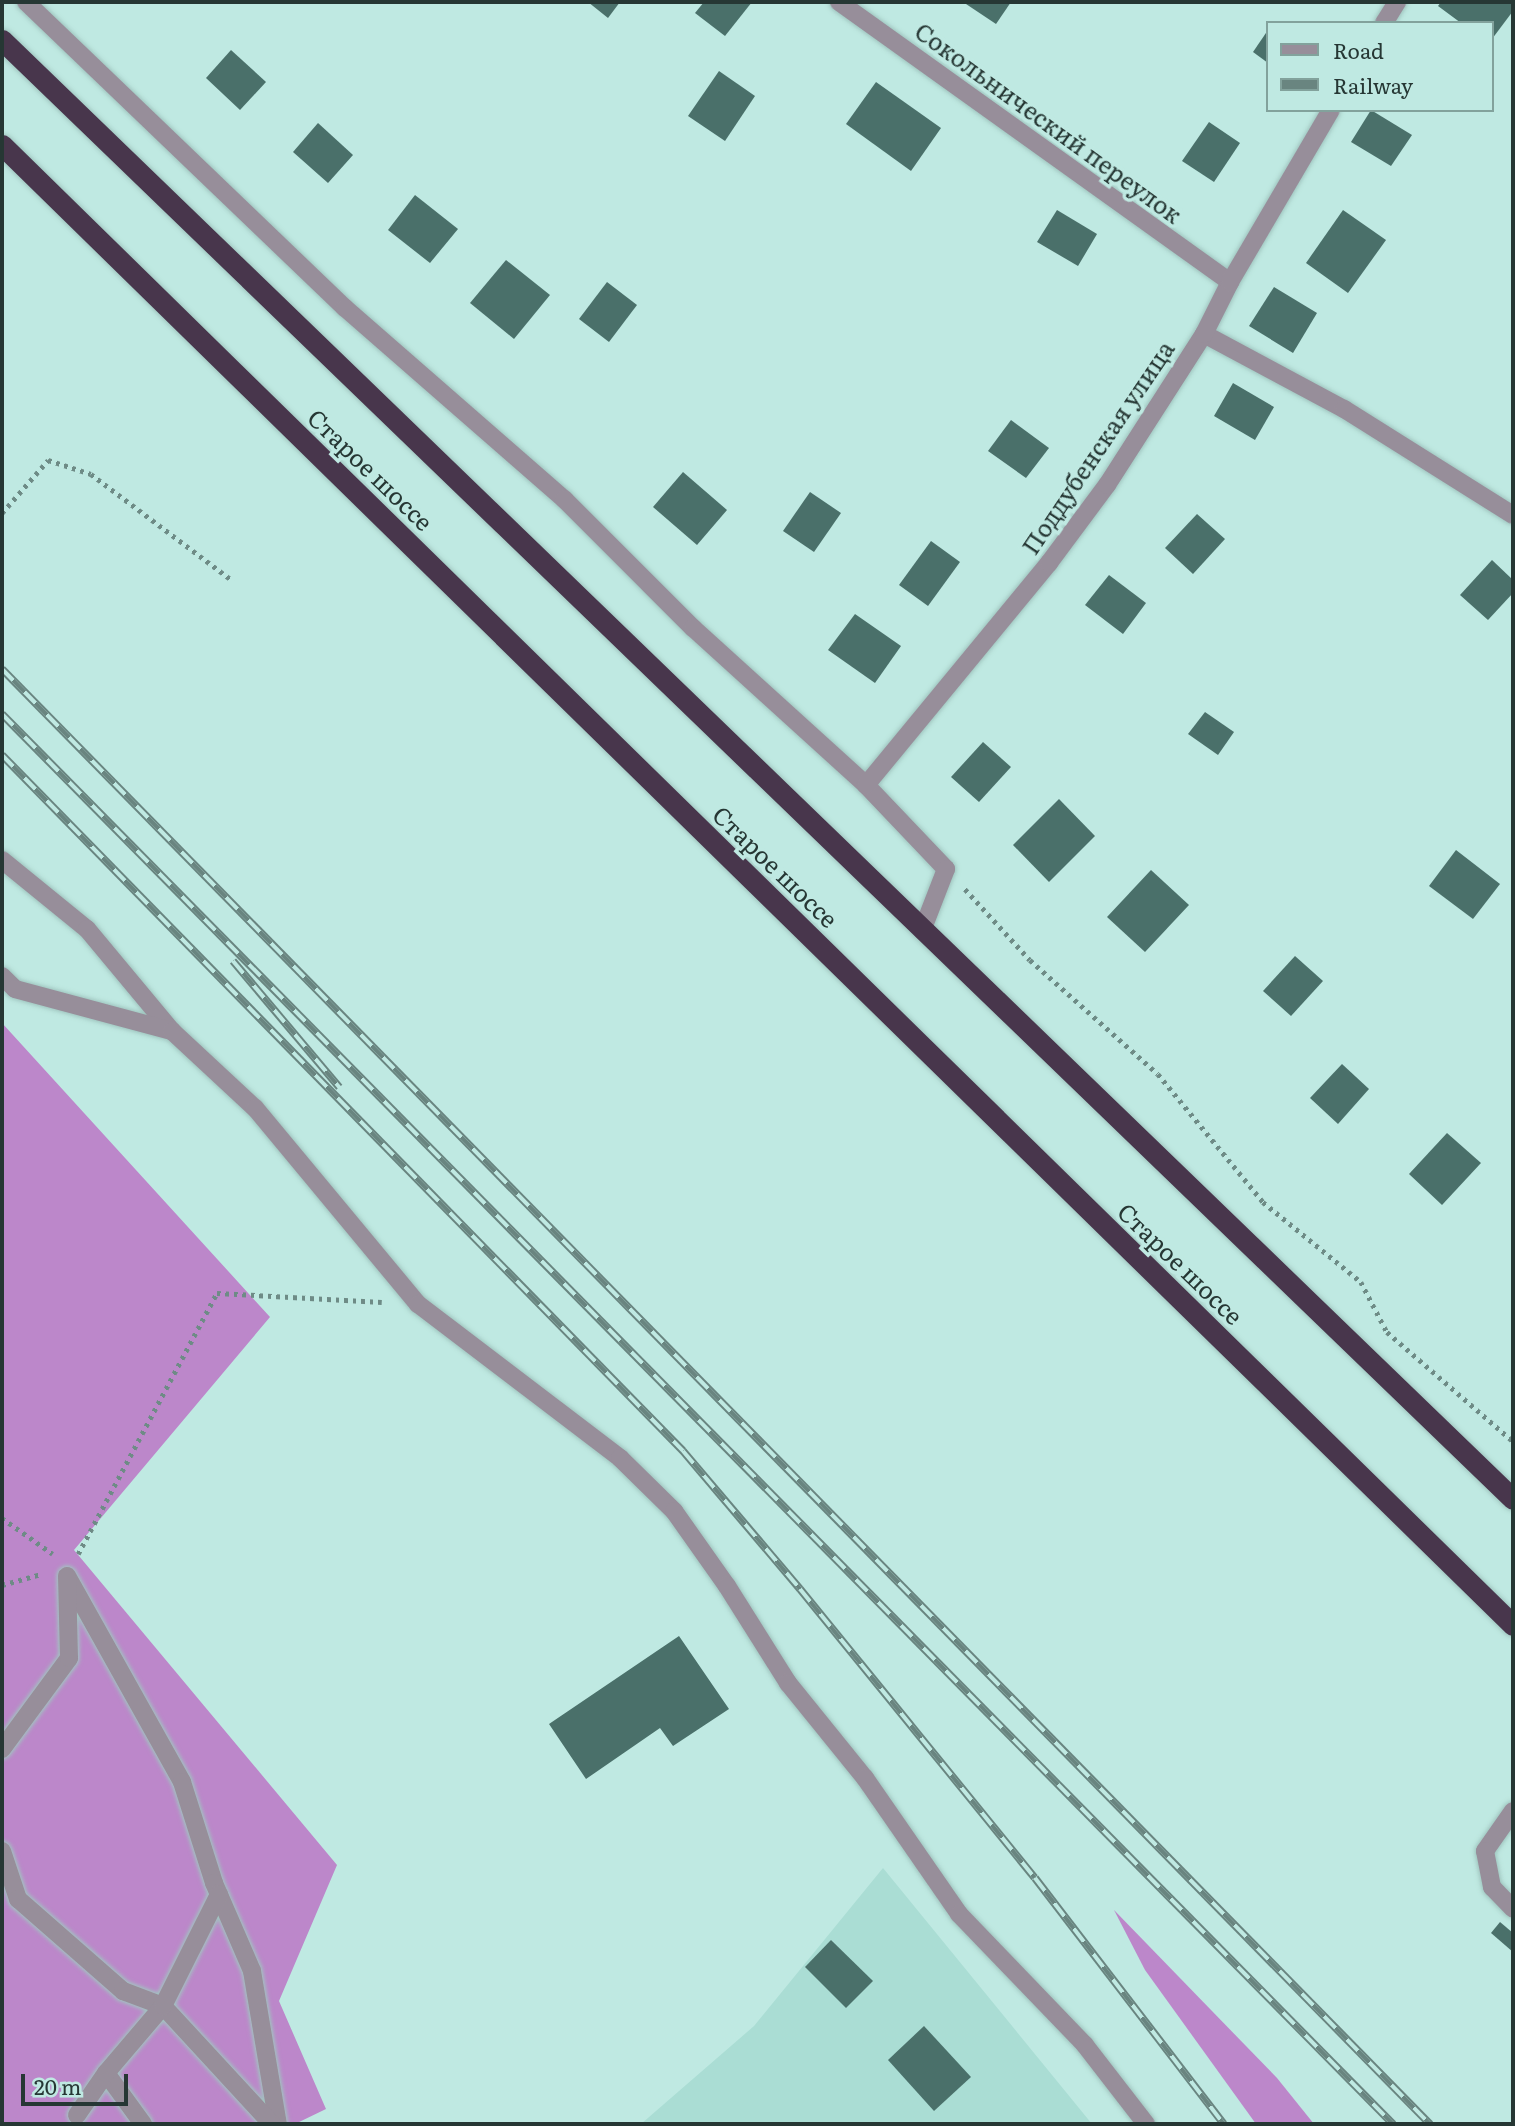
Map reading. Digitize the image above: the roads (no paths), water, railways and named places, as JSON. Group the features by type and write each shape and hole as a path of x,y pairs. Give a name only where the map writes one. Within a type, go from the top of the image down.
{"highway":[{"name":"Старое шоссе","path":"2,40 922,932 1513,1499"},
{"name":"Старое шоссе","path":"2,145 1513,1625"}],"street":[{"name":"Сокольнический переулок","path":"839,2 1230,282"},
{"path":"1385,21 1397,2"},
{"path":"31,3 345,308 564,499 693,628 866,785 946,869 922,932"},
{"name":"Поддубенская улица","path":"866,785 1049,563 1107,485 1204,334 1230,282 1330,112"},
{"path":"1204,334 1345,409 1513,515"},
{"path":"2,860 88,929 172,1031 255,1108 418,1304 620,1458 674,1511 727,1586 788,1683 865,1778 959,1914 1085,2045 1146,2124"},
{"path":"2,976 15,989 172,1031"},
{"path":"2,1749 69,1658 66,1576 182,1782 219,1894 252,1970 278,2124"},
{"path":"1513,1811 1485,1852 1492,1887 1513,1909"},
{"path":"2,1851 18,1899 123,1991 163,2006 272,2124"},
{"path":"77,2115 106,2073 163,2006 219,1894"},
{"path":"106,2073 143,2124"}],"railway":[{"path":"2,669 1430,2124"},
{"path":"2,714 1393,2124"},
{"path":"2,755 683,1451 800,1589 1035,1878 1224,2124"},
{"path":"233,961 339,1087"}]}
